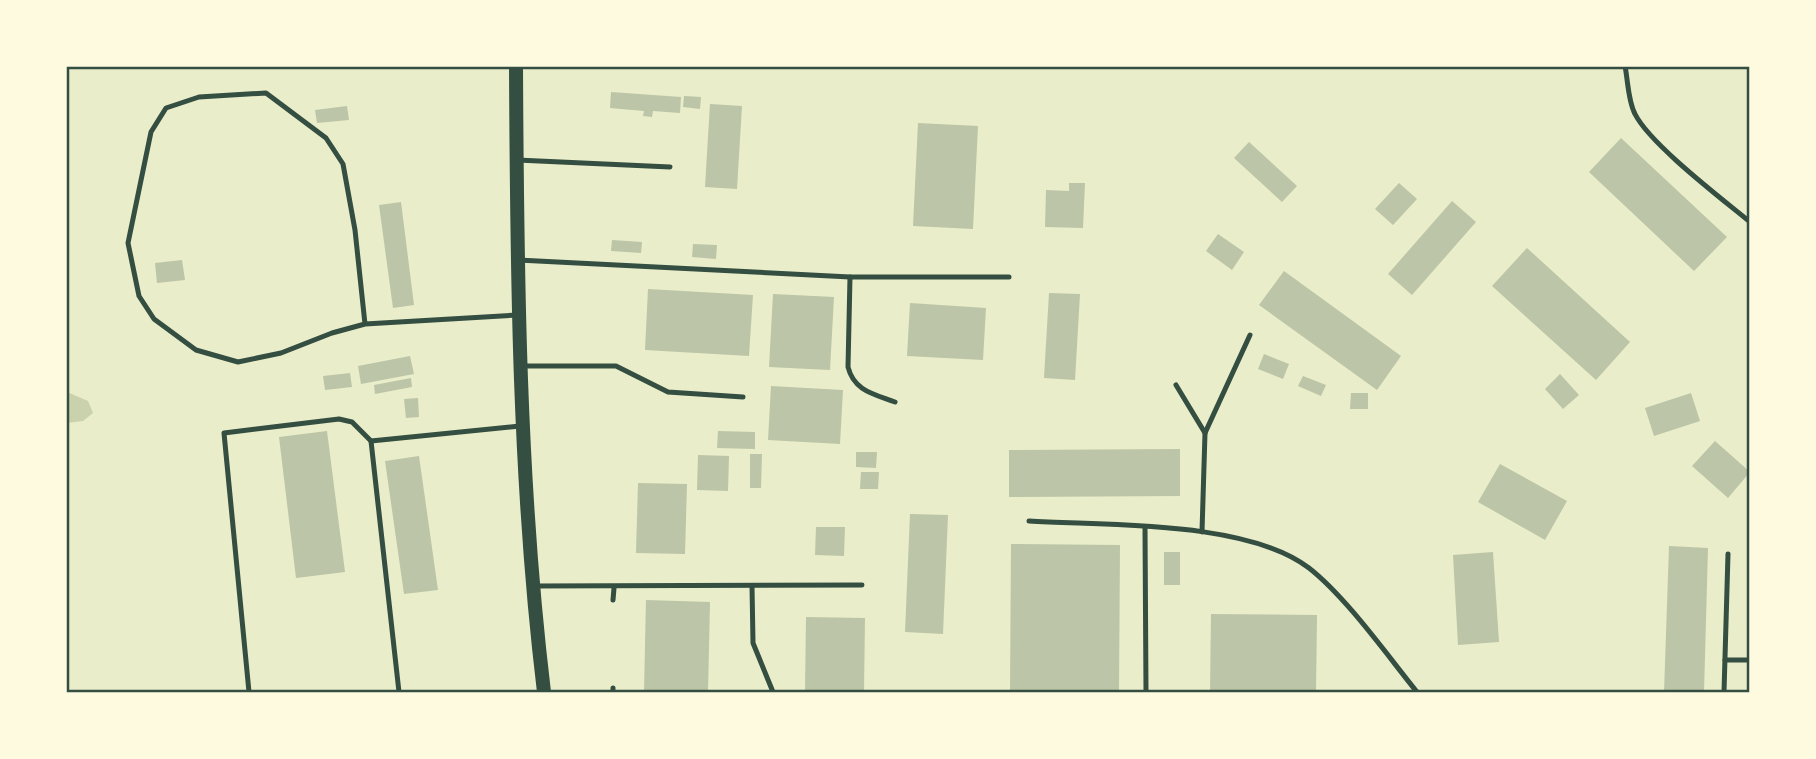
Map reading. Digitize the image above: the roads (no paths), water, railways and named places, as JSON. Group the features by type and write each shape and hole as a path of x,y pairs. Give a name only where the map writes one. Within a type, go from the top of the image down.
{"main road":[{"path":"516,66 518,260 524,426 533,586 544,692"}],"lane":[{"path":"1625,66 1633,112 1639,122 1749,222"},
{"path":"365,324 355,230 343,164 326,138 266,93 199,97 166,108 151,132 128,243 139,296 154,320 196,350 237,362 281,354 332,333 365,324 520,314"},
{"path":"517,160 670,167"},
{"path":"518,260 850,277 1009,277"},
{"path":"850,277 848,367 851,381 860,389 895,402"},
{"path":"1202,532 1205,433 1250,335"},
{"path":"522,366 616,366 668,392 743,397"},
{"path":"1176,385 1205,433"},
{"path":"249,692 224,433 339,419 352,422 371,441 399,692"},
{"path":"371,441 524,426"},
{"path":"1029,521 1202,532 1265,546 1308,567 1326,583 1416,692"},
{"path":"1145,528 1146,692"},
{"path":"1724,692 1728,554"},
{"path":"533,586 614,588 862,585"},
{"path":"752,586 753,643 773,692"},
{"path":"613,600 614,588"},
{"path":"1725,660 1749,660"}]}
